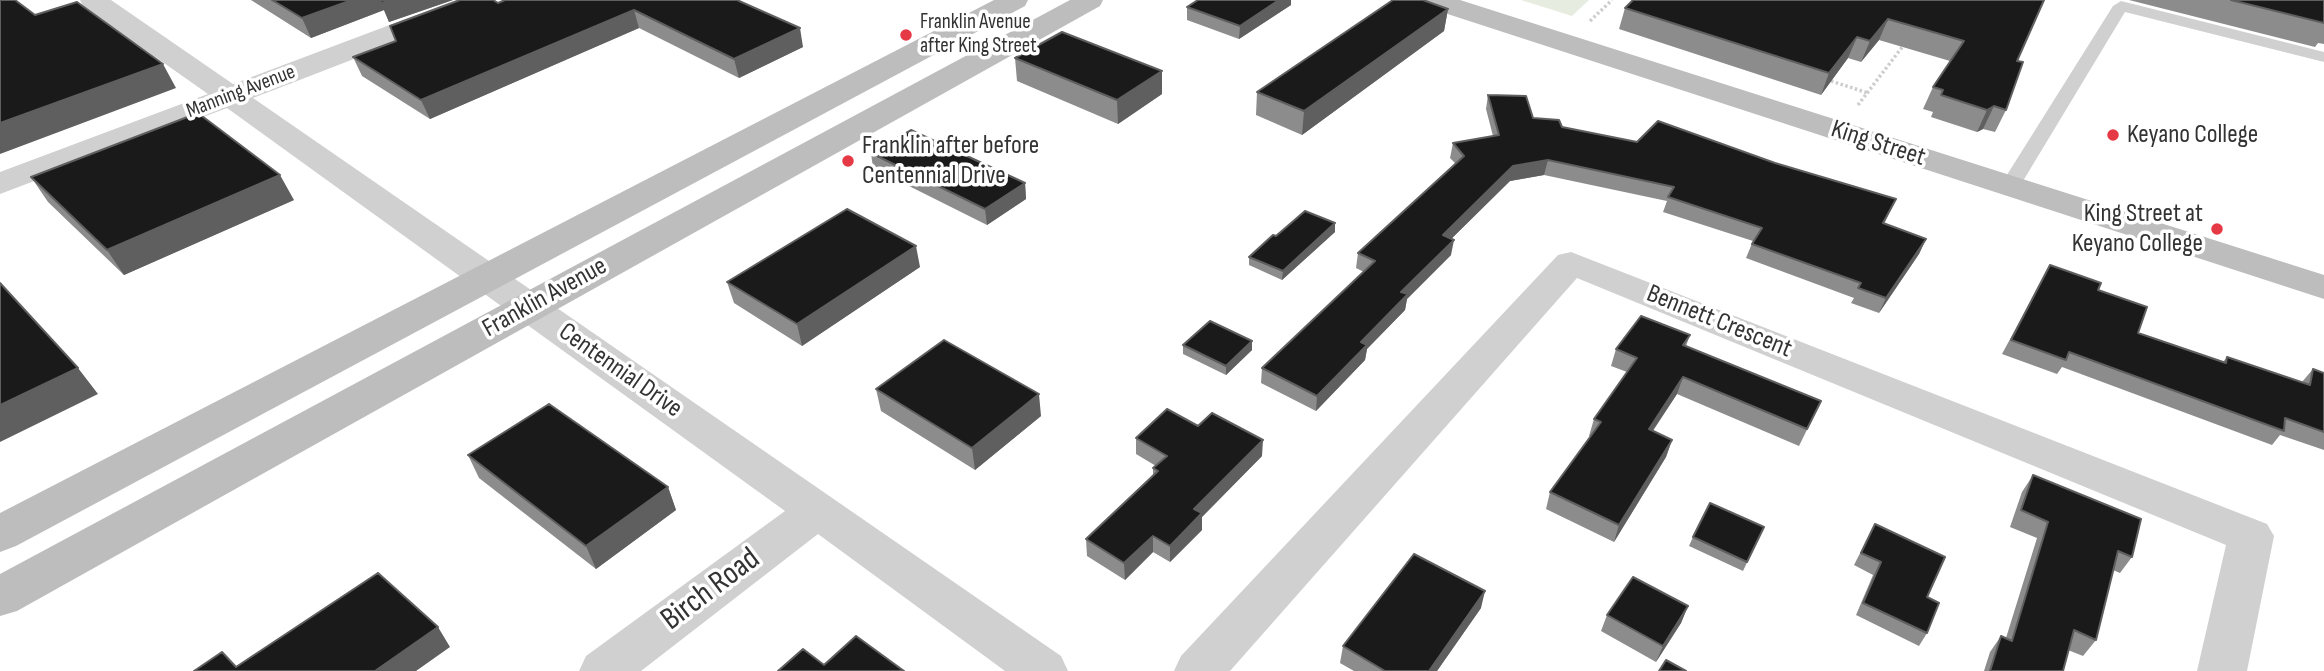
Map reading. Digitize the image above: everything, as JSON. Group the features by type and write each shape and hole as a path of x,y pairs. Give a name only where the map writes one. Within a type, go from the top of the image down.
{"main road":[{"name":"Franklin Avenue","path":"0,534 1015,0"},
{"name":"Franklin Avenue","path":"0,597 1090,0"},
{"name":"King Street","path":"1433,0 2324,287"}],"street":[{"name":"Centennial Drive","path":"93,0 1043,671"},
{"name":"Manning Avenue","path":"0,184 481,0"},
{"name":"Bennett Crescent","path":"1199,671 1572,263 2251,536 2222,671"},
{"name":"Birch Road","path":"604,671 818,510"}],"lane":[{"path":"2010,186 2120,6 2324,57"}],"path":[{"path":"1839,131 1907,41"},
{"path":"1831,81 1868,93"}],"shaded area":[{"path":"1521,0 1589,0 1572,16"}],"building":[{"path":"0,0 15,0 35,15 77,2 163,64 0,123"},
{"path":"272,0 352,0 302,18"},
{"path":"460,0 493,0 498,3 505,0 737,0 800,28 734,59 634,10 421,100 353,57 396,41 390,26"},
{"path":"1198,0 1279,0 1240,26 1187,7"},
{"path":"1393,0 1423,0 1448,9 1304,111 1257,92"},
{"path":"1633,0 2044,0 2017,61 2023,62 2006,110 1994,106 1987,110 1941,95 1943,90 1933,87 1964,41 1888,19 1870,41 1857,37 1829,73 1625,8"},
{"path":"2231,0 2324,0 2324,23"},
{"path":"1062,32 1162,71 1117,100 1015,58"},
{"path":"1488,95 1526,96 1533,118 1559,120 1562,127 1637,142 1658,121 1775,163 1896,199 1883,223 1926,239 1886,298 1858,288 1861,283 1752,244 1762,228 1668,197 1674,187 1548,160 1513,166 1443,235 1454,240 1401,292 1408,294 1361,342 1367,345 1317,396 1262,368 1375,261 1358,253 1464,156 1453,143 1499,135"},
{"path":"198,113 280,175 107,250 31,177"},
{"path":"911,130 1025,183 985,209 871,153"},
{"path":"847,209 916,246 797,324 727,282"},
{"path":"1305,211 1335,223 1283,271 1249,257 1273,235 1276,236"},
{"path":"2050,265 2101,283 2098,290 2147,307 2138,333 2226,363 2227,357 2310,385 2313,369 2324,373 2324,432 2285,418 2284,431 2069,352 2066,360 2011,340"},
{"path":"0,283 78,368 0,405"},
{"path":"1641,316 1690,335 1683,345 1821,401 1807,429 1683,377 1649,429 1672,440 1619,525 1550,492 1601,422 1594,419 1637,358 1616,349"},
{"path":"1210,321 1252,341 1226,366 1183,345"},
{"path":"944,340 1039,394 972,448 876,389"},
{"path":"549,404 668,487 586,546 468,455"},
{"path":"1167,409 1198,426 1212,413 1263,440 1194,509 1202,513 1170,546 1153,536 1124,563 1086,539 1158,471 1153,468 1167,456 1136,438"},
{"path":"2033,475 2141,519 2132,557 2118,551 2096,640 2074,630 2063,671 1990,671 2001,636 2012,641 2048,522 2021,510"},
{"path":"1710,503 1764,527 1747,562 1693,537"},
{"path":"1875,524 1945,557 1927,597 1939,603 1927,633 1863,603 1881,562 1861,553"},
{"path":"1414,554 1485,591 1429,671 1385,671 1343,646"},
{"path":"378,573 438,627 375,671 194,671 222,652 236,667"},
{"path":"1633,577 1688,606 1663,646 1607,615"},
{"path":"856,636 904,671 778,671 803,649 824,665"},
{"path":"1666,660 1686,671 1659,671"}],"place":[{"name":"Franklin Avenue after King Street","path":"906,35"},
{"name":"Keyano College","path":"2113,135"},
{"name":"Franklin after before Centennial Drive","path":"848,161"},
{"name":"King Street at Keyano College","path":"2217,229"}]}
